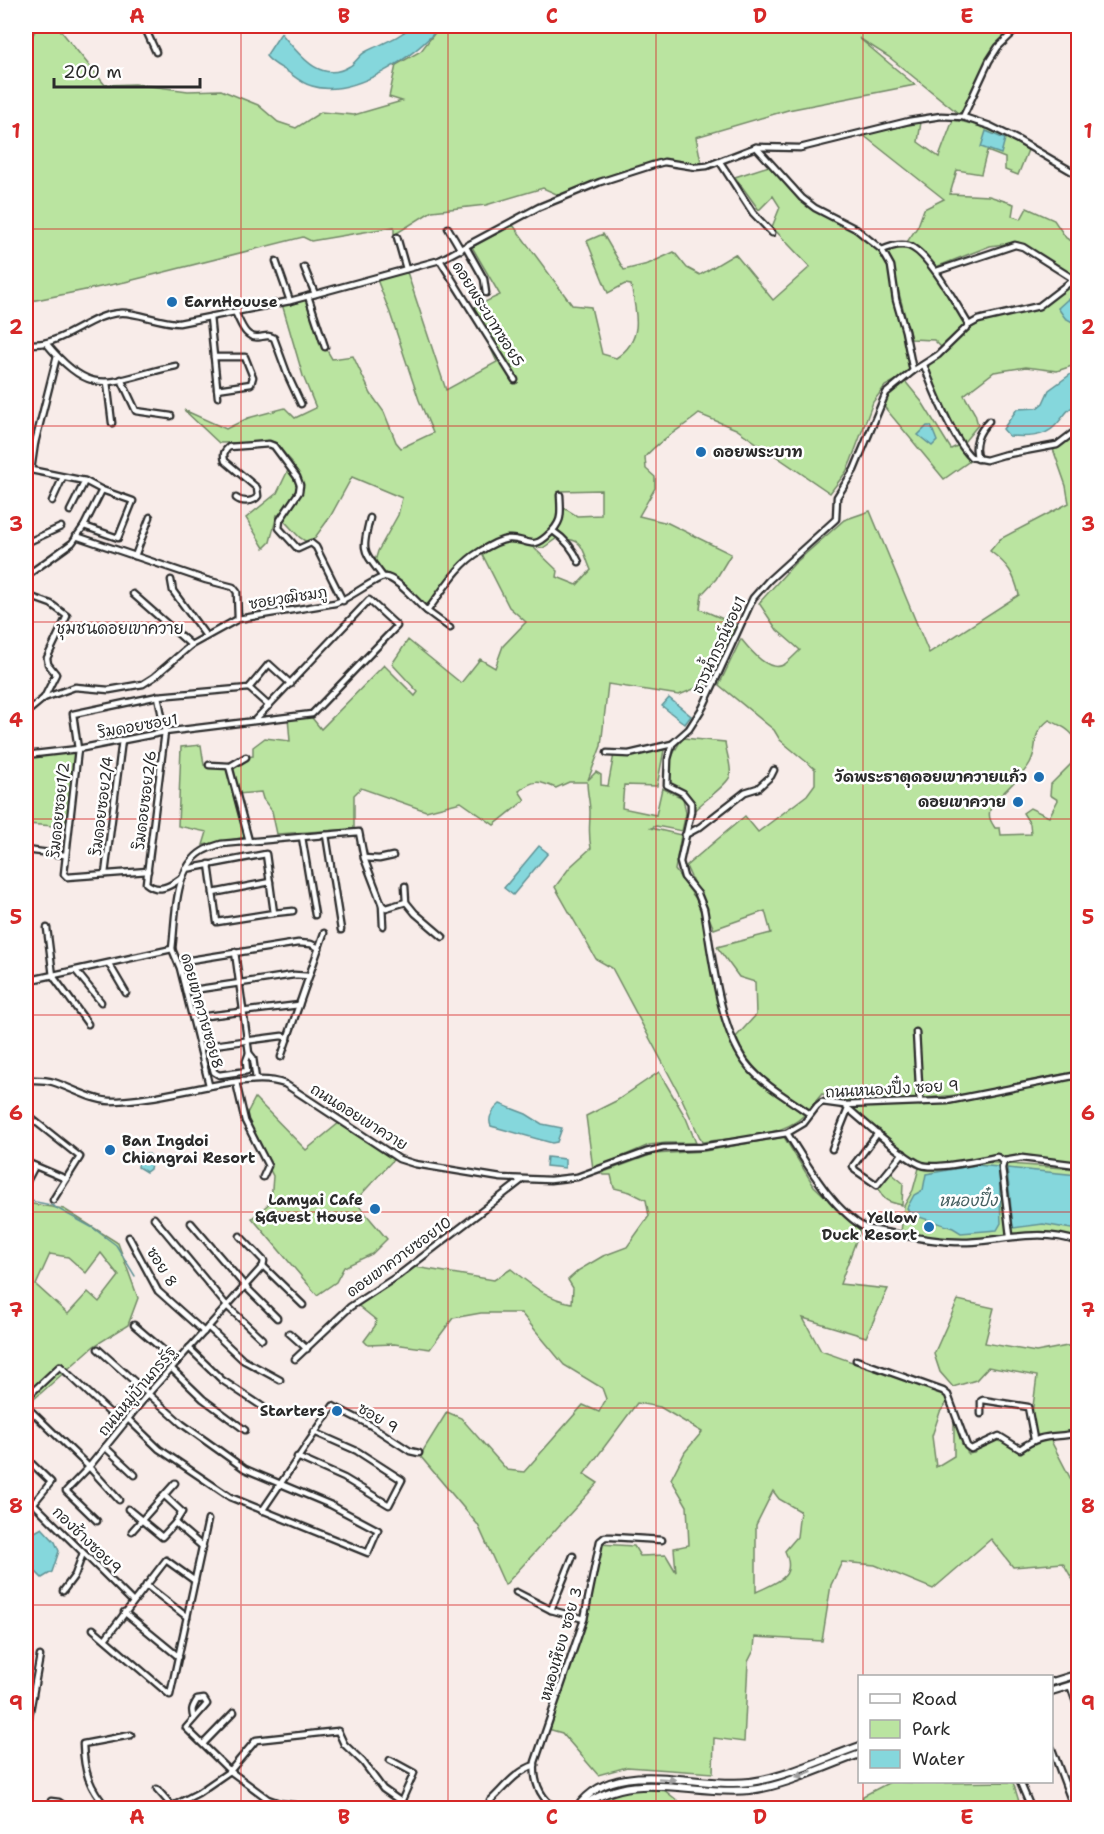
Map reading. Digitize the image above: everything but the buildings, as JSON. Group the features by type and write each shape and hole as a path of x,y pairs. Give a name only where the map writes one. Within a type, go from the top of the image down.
{"main road":[{"path":"1053,1682 1078,1674"},
{"path":"1053,1691 1078,1683"},
{"path":"578,1809 590,1793 611,1781 637,1778 748,1782 764,1780 858,1747"},
{"path":"578,1809 601,1794 627,1786 749,1790 766,1787 858,1755"},
{"path":"637,1778 638,1785"}],"street":[{"path":"144,26 156,52"},
{"path":"963,117 989,61 998,47 1020,26"},
{"path":"1071,26 1078,34"},
{"path":"26,344 46,343 117,313 172,323 290,301 440,260 539,207 653,165 664,162 696,167 720,162 756,147 800,148 909,121 940,116 963,117 990,126 1078,175"},
{"path":"756,147 802,198 815,208 856,229 882,250 891,266 912,371"},
{"path":"720,162 753,213 772,233"},
{"path":"448,228 461,249"},
{"path":"397,237 406,269"},
{"path":"882,250 894,245 909,246 937,272 969,325"},
{"path":"937,272 1014,245 1023,247 1077,278"},
{"path":"466,247 484,279 486,293"},
{"name":"ดอยพระบาทซอย5","path":"440,260 515,380"},
{"path":"276,261 290,301"},
{"path":"304,267 315,294"},
{"name":"ธารน้ำกรณ์ซอย1","path":"672,744 689,729 703,707 753,598 769,580 836,519 837,497 854,470 886,393 912,371 938,355 969,325 978,320 1039,306 1077,278"},
{"path":"308,296 325,347"},
{"path":"235,312 248,336 253,338 268,335 274,338 301,404"},
{"path":"210,317 218,397"},
{"path":"46,343 57,356 85,379 94,382 107,382 176,366"},
{"path":"57,356 35,444 31,470 85,481 133,501 118,538 84,526"},
{"path":"214,357 245,357 253,377 251,384 218,389"},
{"path":"924,365 931,385 962,446 971,457 986,460 1003,454 1057,445 1078,429"},
{"path":"121,379 136,411 171,416"},
{"path":"107,382 112,423"},
{"path":"978,459 975,451 979,434 989,421"},
{"path":"26,442 35,444"},
{"path":"236,498 241,501 253,500 258,496 258,492 257,488 225,461 225,450 229,447 269,444 274,446 297,477 300,485 297,496 280,520 279,528 298,549 311,543 316,547 343,601"},
{"path":"52,501 63,477"},
{"path":"70,511 85,481"},
{"path":"26,576 72,543 84,526 102,490"},
{"path":"427,611 465,562 478,552 506,539 515,538 528,543 539,543 553,531 559,523 561,514 560,495"},
{"path":"135,556 150,517"},
{"path":"370,518 365,552 383,577 390,578 399,584 427,611 450,628"},
{"path":"26,543 61,527"},
{"path":"553,531 565,540 579,562"},
{"path":"76,536 233,587 237,595 238,619"},
{"name":"ซอยวุฒิชมภู","path":"26,713 44,698 75,687 109,690 143,684 191,645 238,619 343,601 383,577"},
{"path":"171,580 173,591 206,636"},
{"path":"133,594 191,645"},
{"path":"26,595 51,604 68,616 47,658 48,664 56,674 44,698"},
{"name":"ริมดอยซอย1","path":"26,755 78,749 165,732 312,714 397,626 369,600 291,684"},
{"path":"159,696 249,688 269,664 291,684 254,721"},
{"path":"249,688 269,706"},
{"name":"ริมดอยซอย2/6","path":"148,870 165,732 159,696"},
{"name":"ริมดอยซอย1/2","path":"105,874 67,877 64,874 78,749 73,714 159,696"},
{"name":"ริมดอยซอย2/4","path":"105,874 122,740"},
{"path":"607,753 629,754 672,744 666,778 668,785 683,793 691,803 680,862 684,877 698,894 704,909 721,1004 736,1047 747,1065 761,1080 810,1114"},
{"path":"229,767 246,757"},
{"path":"209,765 229,767"},
{"path":"229,767 249,841"},
{"path":"685,835 691,833 745,792 758,788 774,770"},
{"path":"172,949 180,879 203,851 220,844 359,832 364,858 382,905 383,926"},
{"path":"326,835 341,930"},
{"path":"302,837 315,915"},
{"path":"26,850 65,855"},
{"path":"186,869 266,854 274,913"},
{"path":"364,858 379,859 393,856"},
{"path":"209,864 217,922 293,911"},
{"path":"105,874 148,870 146,883 152,888 162,889 180,879"},
{"path":"213,893 270,882"},
{"path":"405,886 406,902 415,913 443,937"},
{"path":"382,905 387,908 406,902"},
{"path":"47,928 53,976 88,1024"},
{"path":"281,1058 324,933"},
{"path":"184,961 298,943 311,944 319,948"},
{"name":"ดอยเขาควายซอย8","path":"26,981 76,972 172,949 180,968 209,1085"},
{"path":"212,1065 214,1072 219,1075 247,1071 248,1040 236,952"},
{"path":"109,964 126,993"},
{"path":"76,972 101,1002"},
{"path":"193,990 294,975 309,976"},
{"path":"198,1017 299,1005"},
{"path":"916,1032 920,1102"},
{"path":"206,1046 282,1036 288,1038"},
{"path":"249,1053 253,1059 256,1079"},
{"name":"ถนนหนองปึ๋ง ซอย 9","path":"787,1133 804,1123 822,1102 844,1105 947,1101 1078,1075"},
{"name":"ถนนดอยเขาควาย","path":"26,1080 45,1080 99,1100 112,1101 256,1079 274,1081 285,1084 399,1159 415,1164 522,1180 577,1177 663,1148 702,1148 787,1133"},
{"path":"236,1082 245,1121 268,1166 263,1177"},
{"path":"844,1105 903,1153 924,1166 997,1157 1004,1161 1022,1158 1078,1165"},
{"path":"832,1149 849,1109"},
{"path":"26,1114 80,1157 53,1200"},
{"path":"26,1125 30,1118"},
{"path":"787,1133 822,1188 859,1225 867,1229 951,1241 969,1242 1010,1236 1042,1235 1078,1242"},
{"path":"878,1133 853,1166 855,1170 877,1185 903,1153"},
{"path":"1004,1161 1002,1168 1010,1236"},
{"path":"26,1162 66,1179"},
{"path":"26,1184 35,1166"},
{"name":"ดอยเขาควายซอย10","path":"295,1359 350,1307 399,1275 522,1180"},
{"path":"154,1218 227,1306 262,1339"},
{"path":"191,1223 245,1286 277,1318"},
{"path":"240,1236 264,1261 263,1266 303,1305"},
{"name":"ซอย 8","path":"129,1237 158,1291 243,1360 280,1380"},
{"name":"ถนนหมู่บ้านกรรัฐ","path":"97,1521 66,1491 89,1467 148,1394 263,1266"},
{"path":"134,1325 177,1362"},
{"path":"289,1333 307,1349"},
{"path":"189,1348 222,1380 263,1407"},
{"path":"98,1349 182,1424 245,1469 331,1506 378,1530 368,1553 262,1511 221,1492 159,1449 128,1419"},
{"path":"856,1360 944,1391 948,1395 967,1446 971,1449 999,1436 1020,1449 1034,1439 1078,1433"},
{"path":"26,1398 60,1366 111,1414 115,1412"},
{"path":"171,1368 203,1399 245,1430"},
{"path":"981,1414 982,1400 1028,1407 1034,1439"},
{"path":"26,1406 89,1467 119,1500"},
{"name":"ซอย 9","path":"314,1432 333,1406 370,1425 410,1452 419,1453"},
{"path":"262,1511 314,1432 357,1451 402,1480 389,1505 344,1478 297,1458"},
{"path":"105,1447 135,1475"},
{"path":"26,1458 51,1482 33,1504"},
{"path":"132,1531 144,1521 175,1483"},
{"name":"กองช้างซอย9","path":"26,1496 132,1601"},
{"path":"128,1509 162,1537 182,1512 165,1496"},
{"path":"93,1629 170,1695 208,1520"},
{"path":"175,1523 203,1547"},
{"name":"หนองเหียง ซอย 3","path":"555,1809 541,1795 534,1776 535,1765 584,1619 601,1539 612,1537 662,1539"},
{"path":"63,1591 75,1575 82,1553"},
{"path":"551,1610 573,1556"},
{"path":"105,1639 132,1601 166,1560 195,1581"},
{"path":"146,1585 187,1617"},
{"path":"516,1592 551,1610 584,1619"},
{"path":"124,1612 178,1656"},
{"path":"26,1724 40,1656"},
{"path":"1070,1686 1078,1708"},
{"path":"203,1744 234,1712"},
{"path":"194,1719 186,1728 230,1771 268,1799 314,1809"},
{"path":"157,1789 170,1807 198,1793 230,1771 256,1740 338,1731 344,1744 363,1762 383,1789 410,1809"},
{"path":"107,1809 93,1791 88,1779 82,1744 131,1735"},
{"path":"1053,1752 1074,1809"},
{"path":"26,1769 27,1756"},
{"path":"390,1760 414,1773 401,1802"},
{"path":"490,1801 518,1774 535,1765"},
{"path":"1020,1783 1032,1809"},
{"path":"51,1801 58,1802 68,1809"}],"green space":[{"path":"37,26 57,26 105,85 135,84 188,91 221,90 258,105 278,122 296,128 321,112 354,115 402,101 389,97 396,65 421,51 440,26 1020,26 998,47 963,117 889,57 859,38 915,85 788,110 696,137 702,167 664,162 563,197 543,188 486,205 432,211 394,235 394,227 311,241 303,237 125,282 26,302 26,50"},
{"path":"953,120 992,131 1028,150 1018,175 1005,170 1005,158 987,151 981,174 957,170 950,194 989,196 1014,204 1012,216 1021,219 1027,208 1054,220 1066,238 1078,245 1078,271 1075,277 1018,242 990,246 936,267 925,253 907,242 918,226 924,209 944,199 863,135 921,122 918,142 939,157"},
{"path":"772,165 815,208 856,229 882,250 894,245 909,246 937,271 969,324 1039,306 1078,276 1078,364 1057,371 1026,367 994,372 964,395 975,414 978,425 964,442 944,410 924,365 946,347 941,347 934,340 911,339 893,270 913,371 885,386 873,402 846,472 830,493 736,429 699,414 664,439 645,457 646,469 655,477 655,488 639,516 668,523 731,554 716,579 702,594 700,609 737,625 714,681 679,695 608,684 601,746 588,780 596,772 601,775 601,785 608,786 614,754 664,750 657,786 624,785 622,808 656,815 662,788 683,798 686,813 682,831 656,826 651,828 681,835 675,870 699,903 718,998 730,1037 741,1060 757,1079 804,1115 784,1128 771,1132 702,1142 681,1097 612,968 596,959 555,887 570,867 591,848 587,782 569,782 556,788 541,783 529,784 519,791 525,800 494,825 461,802 426,811 361,788 354,795 354,829 277,834 272,811 261,792 237,794 229,767 246,757 253,756 253,747 265,738 290,741 288,717 309,714 321,729 384,665 415,696 418,692 392,664 408,640 461,683 480,659 495,668 503,646 526,622 509,607 479,548 465,560 429,603 424,605 386,574 375,561 398,515 402,498 352,477 330,517 311,543 297,535 277,515 270,542 264,548 246,518 277,493 292,462 274,442 219,443 184,410 226,429 248,418 285,408 295,418 316,408 303,376 282,304 309,299 325,347 332,359 353,356 401,448 433,433 419,400 376,277 406,269 446,390 497,362 472,308 500,295 472,247 513,225 572,305 591,307 602,354 616,358 625,351 635,335 636,326 631,285 625,284 608,293 587,241 603,234 624,270 648,264 674,252 687,268 700,275 735,254 773,300 810,267 772,227 780,207 773,196 759,210 735,177","holes":["601,490 601,515 577,516 564,508 561,491","560,536 565,540 576,541 580,544 591,570 577,585 557,577 558,571 533,547 543,548"]},
{"path":"904,380 922,402 951,449 959,445 971,460 944,479 881,403 886,393"},
{"path":"1078,429 1078,1071 967,1094 904,1100 841,1101 822,1094 809,1109 766,1079 749,1060 736,1037 756,1015 755,982 739,977 717,947 771,933 765,911 714,929 686,866 745,816 758,832 807,795 815,784 815,769 780,740 774,730 719,685 741,639 760,659 773,666 785,664 800,650 777,630 759,603 794,564 844,520 870,511 929,653 1019,595 1009,570 990,551 1000,539 1069,503 1066,486 1052,446 1057,445","holes":["1049,720 1068,730 1077,741 1071,764 1051,784 1050,795 1058,800 1049,817 1030,808 1023,813 1030,824 1031,834 1001,835 1000,828 995,828 991,822 990,810 1030,763 1039,731"]},
{"path":"683,738 725,742 730,768 728,780 693,812 690,797 672,785 668,775 670,761"},
{"path":"201,745 204,765 227,766 246,837 203,845 207,832 178,826 181,747"},
{"path":"78,749 69,827 26,824 26,755"},
{"path":"659,1072 686,1118 696,1143 649,1145 593,1169 586,1116 616,1101"},
{"path":"1078,1075 1078,1165 1022,1158 983,1162 1078,1169 1078,1240 1050,1235 951,1239 901,1232 904,1206 913,1190 919,1168 932,1169 968,1162 921,1165 844,1105 947,1101"},
{"path":"255,1098 306,1150 339,1123 394,1159 355,1201 387,1239 372,1254 344,1267 336,1282 317,1295 252,1218 271,1202 273,1176 244,1119"},
{"path":"784,1137 814,1186 860,1230 840,1284 888,1289 866,1337 803,1318 821,1351 951,1397 940,1412 932,1436 936,1467 954,1456 954,1419 968,1454 974,1453 1000,1436 1020,1449 1045,1435 1035,1437 1032,1414 1037,1376 988,1367 976,1380 953,1387 940,1372 934,1354 958,1300 994,1308 985,1343 1036,1352 1078,1344 1078,1430 1048,1435 1078,1493 1078,1589 1063,1563 1013,1567 991,1539 933,1589 875,1565 842,1562 831,1585 822,1641 755,1637 754,1650 748,1662 744,1742 714,1738 713,1773 627,1767 598,1775 562,1733 548,1729 585,1615 599,1544 634,1546 640,1556 666,1555 676,1572 674,1548 689,1545 687,1506 671,1479 685,1452 702,1432 660,1407 637,1403 584,1474 598,1483 505,1585 478,1525 421,1457 424,1449 447,1412 461,1418 507,1470 524,1472 583,1405 599,1412 606,1399 602,1388 564,1365 521,1313 481,1313 453,1318 430,1349 394,1344 368,1345 364,1341 375,1326 376,1320 355,1303 408,1268 415,1267 494,1280 511,1269 547,1294 572,1303 573,1288 568,1280 579,1270 603,1256 627,1247 649,1216 646,1200 630,1192 614,1188 611,1175 601,1173 653,1154 705,1151","holes":["773,1491 779,1499 800,1511 797,1537 785,1551 788,1560 787,1573 778,1582 756,1592 756,1525"]},
{"path":"891,1173 903,1183 902,1205 887,1200 878,1187"},
{"path":"26,1203 64,1209 118,1243 138,1298 128,1325 94,1346 32,1401 26,1399","holes":["101,1253 119,1276 99,1302 88,1292 68,1314 36,1285 50,1254 68,1257 86,1273"]},
{"path":"888,1783 1013,1783 1021,1808 861,1808 863,1796"},
{"path":"632,1788 664,1790 687,1808 587,1808 603,1798"}],"water":[{"path":"412,26 440,26 430,38 400,62 364,81 346,86 328,88 309,85 270,61 266,56 281,33 311,64 329,72 339,71 350,66 365,52 396,37"},
{"path":"986,131 1005,139 1001,154 981,147"},
{"path":"1068,299 1078,309 1078,325 1065,318 1058,308"},
{"path":"1078,369 1078,404 1065,413 1055,426 1045,433 1009,436 1003,429 1017,409 1037,408 1043,403 1049,390"},
{"path":"927,426 931,426 937,441 932,446 918,435"},
{"path":"669,698 691,716 685,724 662,706"},
{"path":"539,846 548,853 513,895 504,888"},
{"path":"500,1104 526,1114 542,1124 562,1128 557,1142 552,1143 491,1126 491,1114"},
{"path":"143,1154 149,1154 152,1158 150,1169 146,1172 138,1167 139,1158"},
{"path":"547,1157 565,1159 565,1168 546,1166"},
{"name":"หนองปึ๋ง","path":"976,1165 999,1167 1001,1223 997,1230 961,1233 953,1228 910,1214 907,1208 914,1195 923,1190 926,1174"},
{"name":"หนองปึ๋ง","path":"1007,1168 1078,1175 1078,1230 1043,1224 1013,1228"},
{"path":"42,1528 55,1542 59,1551 52,1572 42,1578 36,1572 26,1537"}],"waterway":[{"path":"26,1189 30,1195"},
{"path":"26,1200 51,1205 93,1228 116,1245 135,1276"}],"place":[{"name":"EarnHouuse","path":"172,302"},
{"name":"ดอยพระบาท","path":"701,452"},
{"name":"วัดพระธาตุดอยเขาควายแก้ว","path":"1039,777"},
{"name":"ดอยเขาควาย","path":"1018,802"},
{"name":"Ban Ingdoi Chiangrai Resort","path":"110,1150"},
{"name":"Lamyai Cafe &Guest House","path":"375,1209"},
{"name":"Yellow Duck Resort","path":"929,1227"},
{"name":"Starters","path":"337,1411"}],"district":[{"name":"ชุมชนดอยเขาควาย","path":"120,628"}]}
